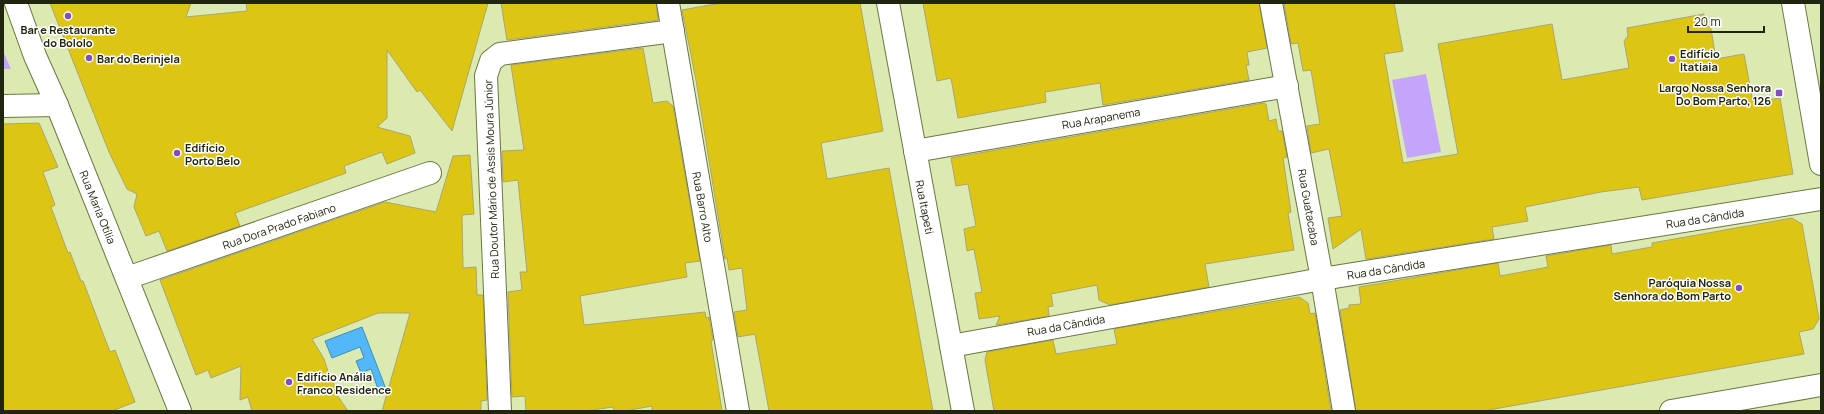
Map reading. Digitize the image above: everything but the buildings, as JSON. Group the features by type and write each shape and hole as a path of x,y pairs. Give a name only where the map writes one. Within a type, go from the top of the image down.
{"street":[{"name":"Rua Maria Otília","path":"16,3 35,56 57,105 128,278 180,411"},
{"name":"Rua Barro Alto","path":"668,3 738,411"},
{"name":"Rua Itapeti","path":"888,3 963,411"},
{"name":"Rua Guatacaba","path":"1271,3 1322,279 1344,411"},
{"path":"1793,3 1816,108 1821,164"},
{"name":"Rua Doutor Mário de Assis Moura Júnior","path":"500,411 486,76 491,61 500,54 673,31"},
{"name":"Rua Arapanema","path":"915,150 1287,86"},
{"path":"3,106 57,105"},
{"name":"Rua Dora Prado Fabiano","path":"128,278 430,173"},
{"name":"Rua da Cândida","path":"951,346 1322,279 1821,199"},
{"path":"1671,411 1821,385"}],"shaded area":[{"path":"3,51 11,69 3,69"},
{"path":"1426,74 1441,152 1407,158 1392,80"}],"water":[{"path":"362,327 386,389 379,392 371,369 361,373 356,361 364,358 360,347 332,358 325,341"}],"place":[{"name":"Bar e Restaurante do Bololo","path":"68,16"},
{"name":"Bar do Berinjela","path":"89,58"},
{"name":"Edifício Itatiaia","path":"1672,59"},
{"name":"Largo Nossa Senhora Do Bom Parto, 126","path":"1779,93"},
{"name":"Edifício Porto Belo","path":"177,153"},
{"name":"Paróquia Nossa Senhora do Bom Parto","path":"1739,288"},
{"name":"Edifício Anália Franco Residence","path":"289,382"}]}
